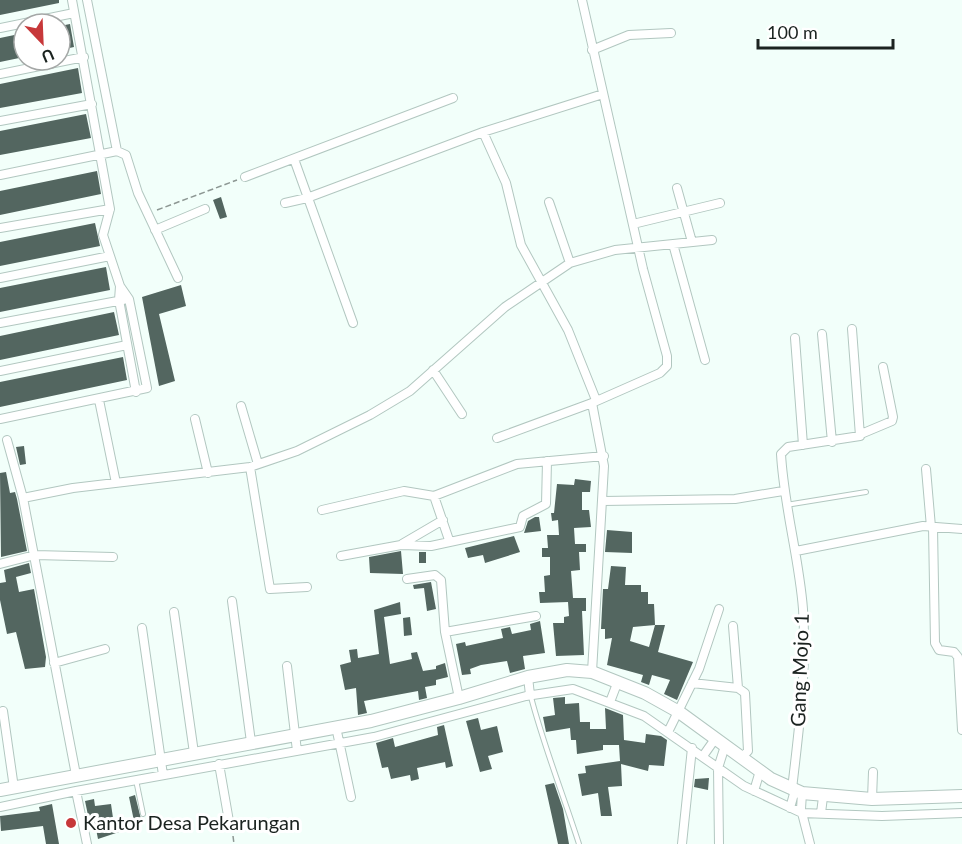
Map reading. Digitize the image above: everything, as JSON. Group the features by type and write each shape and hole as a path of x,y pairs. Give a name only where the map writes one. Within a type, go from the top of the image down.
{"street":[{"path":"0,419 135,392 148,386 129,299 120,286 103,235 110,209 102,154 72,0"},
{"path":"87,0 117,151"},
{"path":"497,438 594,401 660,373 667,366 667,356 638,248 582,0"},
{"path":"0,28 74,13"},
{"path":"592,50 629,35 671,33"},
{"path":"0,74 84,57"},
{"path":"285,203 307,198 483,132 603,94"},
{"path":"245,177 453,98"},
{"path":"0,120 92,104"},
{"path":"483,132 506,183 521,245 568,330 594,401 604,456 592,672"},
{"path":"0,175 117,151 126,155 138,193 178,278"},
{"path":"294,159 353,323"},
{"path":"677,188 692,242"},
{"path":"549,202 570,263"},
{"path":"633,224 720,203"},
{"path":"0,228 110,209"},
{"path":"155,230 205,209"},
{"path":"24,498 116,483 208,473 254,465 297,451 370,415 410,391 478,328 570,263 615,250 712,240"},
{"path":"673,244 705,360"},
{"path":"0,278 110,256"},
{"path":"120,286 119,300 135,392"},
{"path":"0,323 129,299"},
{"path":"852,329 861,434"},
{"path":"822,334 832,442"},
{"path":"795,338 803,445 856,438 892,421 883,367"},
{"path":"0,371 127,345"},
{"path":"433,370 462,414"},
{"path":"99,400 116,483"},
{"path":"241,406 254,465 270,589 307,587"},
{"path":"195,419 208,473"},
{"path":"7,440 24,498 76,775"},
{"name":"Gang Mojo 1","path":"803,445 786,448 781,454 785,505 796,551 805,650 795,797 810,844"},
{"path":"322,510 404,491 434,496 518,464 604,456"},
{"path":"341,556 401,545 431,546 449,540 520,527 523,516 546,504 547,461"},
{"path":"926,469 932,527 935,643 939,650 954,652 958,657 962,730"},
{"path":"603,501 735,499 783,491"},
{"path":"434,496 449,540"},
{"path":"401,545 443,520"},
{"path":"796,551 932,527 962,530"},
{"path":"0,564 35,555 112,557"},
{"path":"407,579 438,576 441,580 445,632 472,703"},
{"path":"232,601 251,742"},
{"path":"669,730 692,683 719,609"},
{"path":"174,612 194,753"},
{"path":"445,632 536,616"},
{"path":"733,626 738,688"},
{"path":"142,628 161,767"},
{"path":"54,663 105,649"},
{"path":"287,666 297,743"},
{"path":"495,697 528,679 567,670 592,672 677,714 714,748 719,765 718,844"},
{"path":"528,679 530,694"},
{"path":"611,699 617,683"},
{"path":"692,683 738,688 746,695 748,751 741,758"},
{"path":"0,807 76,790 135,772 161,767 219,764 297,743 424,717 495,697 573,689 611,699 669,730 692,748 714,748 741,758 757,782 795,797 801,811 822,806 880,806 947,807 962,813"},
{"path":"337,736 424,717 472,703"},
{"path":"3,711 14,788"},
{"path":"337,736 351,797"},
{"path":"161,767 194,753 251,742 297,743"},
{"path":"682,844 692,748"},
{"path":"714,748 719,765 822,806 906,808"},
{"path":"219,764 230,827"},
{"path":"0,790 76,775 135,772"},
{"path":"873,772 880,806"},
{"path":"76,790 87,844"},
{"path":"947,807 962,796"}],"lane":[{"path":"785,505 866,492"},
{"path":"530,694 544,746 556,773 579,844"},
{"path":"135,772 143,814"}],"path":[{"path":"148,214 245,177"}],"building":[{"path":"0,0 59,0 59,3 0,15"},
{"path":"12,36 12,60 0,62 0,38"},
{"path":"78,68 82,93 0,108 0,84 58,72 72,72 72,69"},
{"path":"86,114 91,138 0,155 0,131"},
{"path":"97,171 101,194 0,215 0,191"},
{"path":"221,197 227,217 220,219 213,200"},
{"path":"95,223 100,246 0,266 0,242"},
{"path":"106,267 110,290 0,312 0,288"},
{"path":"181,285 186,306 159,314 175,381 159,386 142,297"},
{"path":"114,312 119,335 0,360 0,336"},
{"path":"123,357 127,380 0,407 0,382"},
{"path":"24,446 26,464 20,465 16,447"},
{"path":"6,472 10,493 15,492 17,499 27,551 1,557 0,473"},
{"path":"575,479 591,481 590,492 582,492 582,510 589,510 591,527 574,528 575,544 586,544 586,552 579,552 580,570 571,571 573,598 586,598 586,611 582,611 584,655 556,656 553,623 564,623 564,617 569,616 568,602 540,603 539,592 545,592 544,576 550,575 550,557 542,557 542,548 548,548 547,535 559,535 558,520 552,521 551,513 554,513 557,484 574,485"},
{"path":"539,517 541,531 524,533 528,521"},
{"path":"607,530 632,532 632,553 605,552"},
{"path":"514,536 520,552 485,563 483,555 468,558 465,548"},
{"path":"401,551 403,574 370,573 369,557"},
{"path":"419,552 426,552 426,563 419,563"},
{"path":"29,563 31,573 16,577 19,592 34,589 46,657 45,667 25,669 16,632 7,634 0,600 0,583 6,582 4,570"},
{"path":"611,566 626,567 625,585 641,585 641,592 648,592 648,604 654,604 655,625 665,625 658,652 693,662 677,700 664,694 670,680 652,675 649,685 641,682 643,675 607,665 612,638 605,639 605,629 601,629 603,589 608,589","holes":["655,625 649,647 630,641 633,627"]},
{"path":"431,582 436,609 427,611 424,588 414,589 413,585"},
{"path":"400,602 401,614 384,617 390,664 412,659 411,653 417,652 423,671 436,669 436,666 445,663 448,677 436,680 436,685 425,687 427,698 419,700 418,691 364,701 367,713 358,715 356,688 345,690 340,665 351,662 349,650 357,649 358,658 379,654 374,610"},
{"path":"410,617 412,635 404,636 403,618"},
{"path":"540,621 545,653 523,656 525,669 510,673 507,661 481,665 470,669 471,674 462,675 456,644 465,642 466,646 503,638 501,629 510,627 512,634 531,630 530,624"},
{"path":"565,697 565,704 579,703 580,722 590,722 590,729 606,729 605,708 623,715 624,740 645,743 646,734 661,736 667,740 664,766 649,765 648,771 621,764 622,786 608,787 612,816 601,816 598,793 582,796 578,774 586,773 585,766 620,761 619,745 603,745 603,750 577,754 576,740 571,740 570,728 546,732 543,717 555,715 553,698"},
{"path":"478,718 481,730 497,726 503,752 488,756 492,769 480,772 466,721"},
{"path":"444,725 453,766 446,768 445,762 417,768 419,779 411,781 410,775 391,779 388,767 382,768 376,743 393,738 395,747 438,735 437,727"},
{"path":"709,778 708,790 694,787 695,779"},
{"path":"554,783 563,809 569,844 558,844 545,785"},
{"path":"135,795 141,819 134,821 129,797"},
{"path":"94,799 95,806 111,804 114,825 118,824 119,832 98,839 94,819 89,820 85,801"},
{"path":"52,804 59,844 46,844 43,826 1,831 0,816 40,811 39,807"}],"place":[{"name":"Kantor Desa Pekarungan","path":"71,823"}]}
